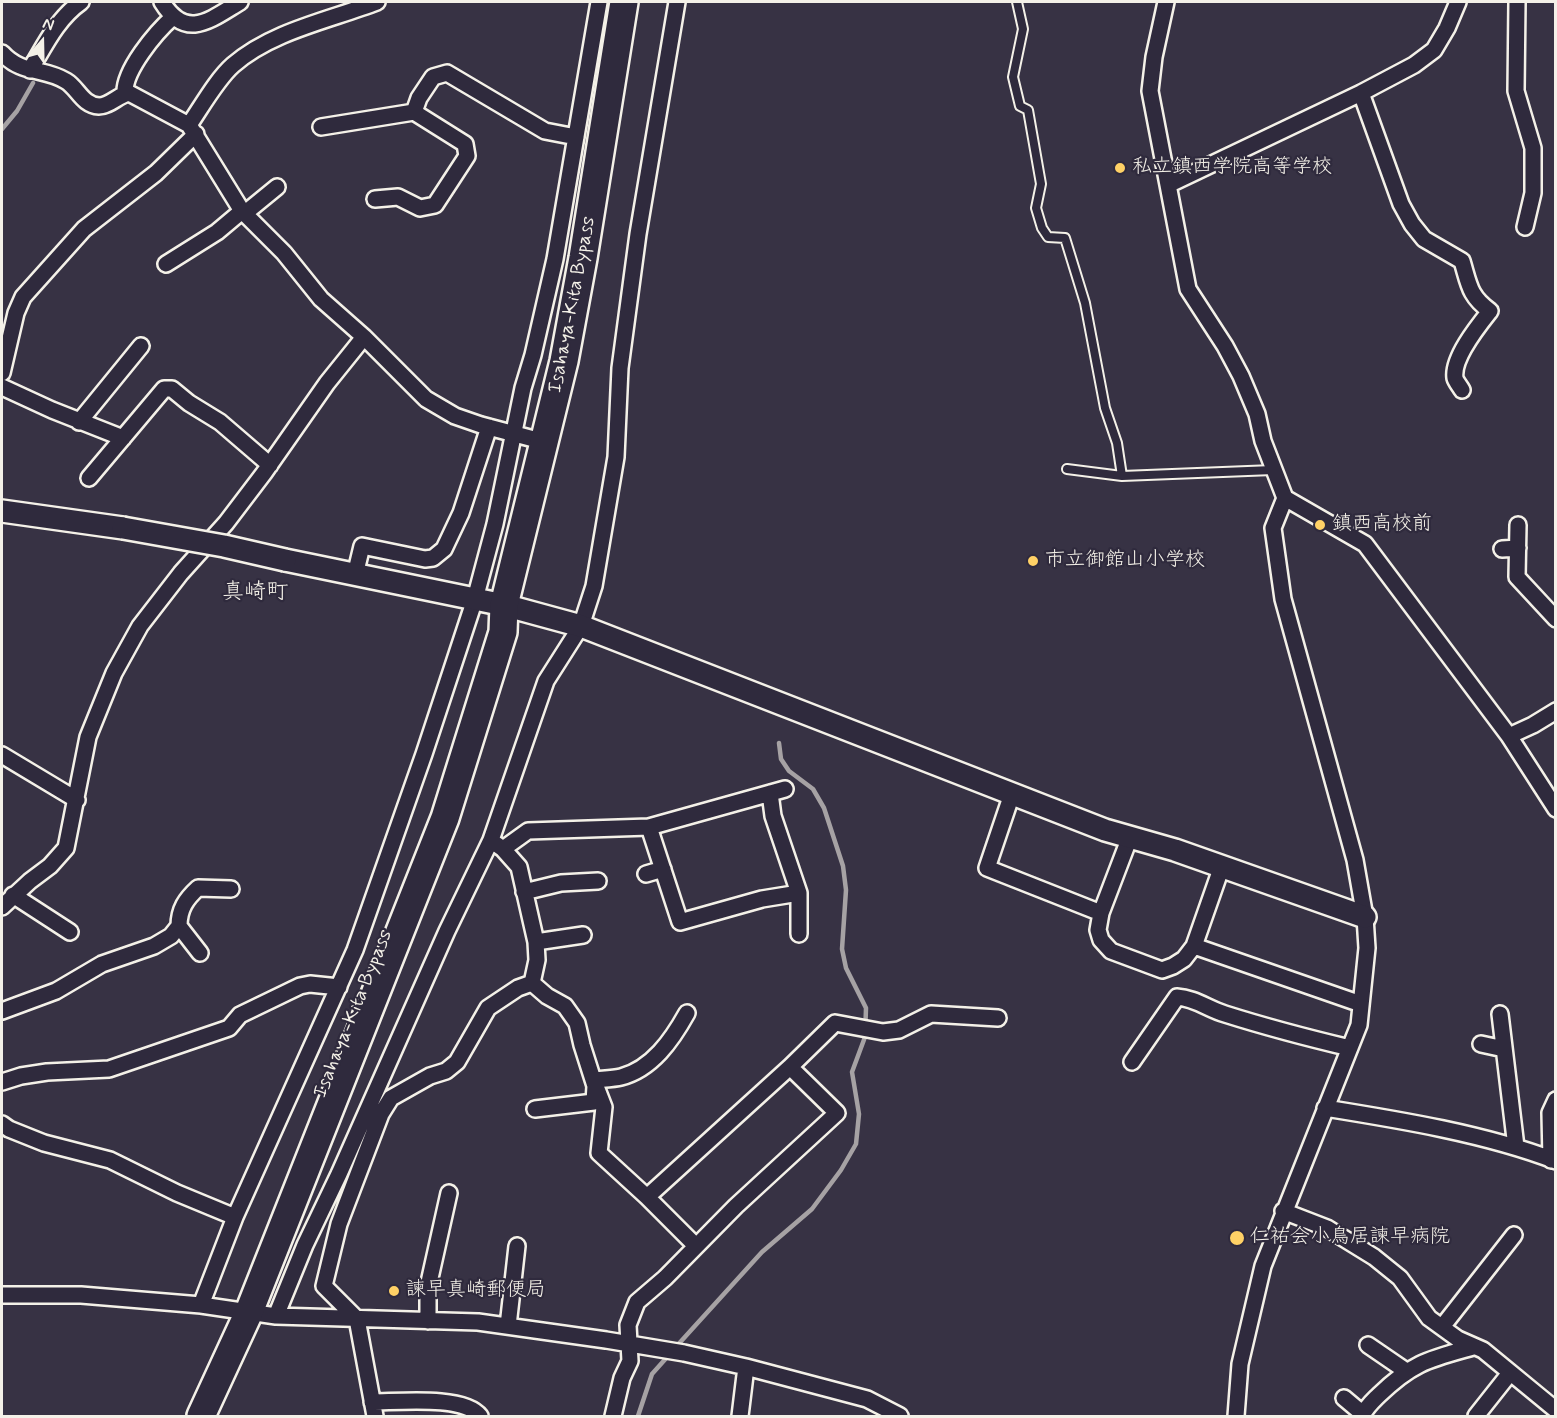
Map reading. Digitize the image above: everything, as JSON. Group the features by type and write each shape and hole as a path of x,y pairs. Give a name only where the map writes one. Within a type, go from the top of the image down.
{"highway":[{"name":"Isahaya-Kita Bypass","path":"201,1416 432,812 488,627 525,610 545,442 564,361 583,258 624,2"},
{"name":"Isahaya-Kita Bypass","path":"182,1416 240,1311"}],"street":[{"path":"30,70 59,21 81,2"},
{"path":"162,2 173,17 182,22 199,24 240,2"},
{"path":"2,373 16,313 23,297 84,229 156,173 192,130 225,75 242,59 281,37 377,2"},
{"path":"201,1305 235,1217 355,950 475,599 495,524 555,259 599,2"},
{"path":"276,1316 305,1245 447,931 497,845 546,681 581,626 594,586 616,457 620,368 633,268 677,2"},
{"path":"1166,2 1154,57 1150,91 1188,289 1225,346 1241,376 1257,414 1263,441 1285,498 1365,544 1509,736 1556,809"},
{"path":"1168,185 1361,93 1414,65 1434,50 1458,2"},
{"path":"1517,2 1516,91 1533,148 1533,193 1525,227"},
{"path":"125,94 124,86 131,70 158,33 173,17"},
{"path":"2,53 18,67 65,80 81,97 96,106 108,104 125,94 133,94 192,130 243,212 284,253 321,299 364,337 426,399 455,416 489,428 545,442"},
{"path":"414,112 419,98 433,77 447,73 545,131 576,137"},
{"path":"1361,93 1401,204 1412,224 1424,238 1462,261 1471,292 1477,301 1490,311 1473,332 1456,368 1455,380 1462,390"},
{"path":"321,127 414,112 465,144 467,156 435,205 420,208 398,197 375,198"},
{"path":"166,264 217,232 277,187"},
{"path":"2,907 13,895 50,866 66,848 88,737 114,673 140,626 181,573 226,523 327,383 364,337"},
{"path":"80,422 141,346"},
{"path":"2,387 80,422 123,438"},
{"path":"89,478 164,389 172,389 189,403 220,422 270,465"},
{"path":"355,574 362,546 425,559 433,558 444,549 461,513 489,428"},
{"path":"1236,1416 1240,1364 1263,1266 1359,1025 1367,948 1365,916 1355,860 1283,599 1273,528 1285,498"},
{"path":"2,511 123,528 224,546 525,610 581,626 1105,830 1222,866 1365,916"},
{"path":"1518,525 1517,576 1556,619"},
{"path":"1502,549 1518,548"},
{"path":"1509,736 1556,711"},
{"path":"2,756 77,800"},
{"path":"497,845 528,831 649,827 778,791 773,816 799,893 798,934"},
{"path":"1012,794 987,868 1101,914"},
{"path":"649,827 680,922 762,899 799,893"},
{"path":"1130,837 1101,914 1098,930 1101,940 1111,951 1162,970 1184,959 1194,946 1222,866"},
{"path":"497,845 519,867 536,942 537,960 532,983"},
{"path":"645,874 663,869"},
{"path":"524,892 590,877"},
{"path":"200,953 179,926 179,915 186,899 198,888 231,889"},
{"path":"13,895 70,932"},
{"path":"2,1011 56,991 102,964 154,946 171,936 179,926"},
{"path":"536,942 583,935"},
{"path":"1194,946 1361,1004"},
{"path":"532,983 547,996 566,1006 577,1023 582,1046 604,1107 599,1154 696,1246"},
{"path":"480,1416 467,1407 444,1402 374,1409 357,1319 324,1286 339,1224 381,1114 391,1098 430,1076 446,1071 457,1062 488,1008 518,988 532,983"},
{"path":"2,1082 47,1072 109,1069 228,1028 240,1015 300,986 310,984 339,987"},
{"path":"1132,1062 1177,997 1187,998 1219,1013 1246,1021 1350,1048"},
{"path":"594,1083 622,1077 649,1062 672,1039 687,1014"},
{"path":"646,1197 790,1067 835,1023 883,1032 900,1030 931,1014 998,1018"},
{"path":"1500,1014 1516,1147"},
{"path":"1481,1044 1504,1049"},
{"path":"613,1416 622,1378 630,1361 628,1324 637,1302 837,1113 790,1067"},
{"path":"535,1109 594,1102 594,1083"},
{"path":"1325,1108 1388,1118 1516,1147 1553,1160 1550,1113 1556,1100"},
{"path":"2,1124 9,1130 44,1143 110,1160 177,1193 235,1217"},
{"path":"428,1321 428,1287 449,1192"},
{"path":"1283,1211 1327,1228 1374,1257 1400,1278 1429,1318 1473,1347 1483,1350 1554,1407"},
{"path":"1442,1327 1514,1235"},
{"path":"508,1326 517,1246"},
{"path":"2,1295 81,1295 201,1305 276,1316 478,1322 508,1326 629,1343 746,1367 867,1399 900,1416"},
{"path":"1368,1344 1406,1371"},
{"path":"1344,1398 1363,1415 1365,1409 1406,1371 1425,1360 1473,1347"},
{"path":"740,1416 746,1367"},
{"path":"1476,1416 1510,1373"}],"lane":[{"path":"1017,2 1023,29 1013,77 1020,106 1028,110 1040,173 1041,184 1036,208 1042,228 1048,237 1065,238 1085,303 1105,408 1117,443 1122,476"},
{"path":"1067,469 1122,476 1274,470"}],"waterway":[{"path":"2,129 17,111 33,83"},
{"path":"674,1349 762,1252 812,1209 841,1170 856,1144 859,1114 852,1072 865,1037 866,1008 846,968 842,949 846,890 843,866 824,808 813,789 789,771 781,759 779,743"},
{"path":"638,1416 652,1374 669,1355"}],"place":[{"name":"私立鎮西学院高等学校","path":"1120,168"},
{"name":"鎮西高校前","path":"1320,525"},
{"name":"市立御館山小学校","path":"1033,561"},
{"name":"仁祐会小鳥居諫早病院","path":"1237,1238"},
{"name":"諫早真崎郵便局","path":"394,1291"}],"district":[{"name":"真崎町","path":"255,593"}]}
